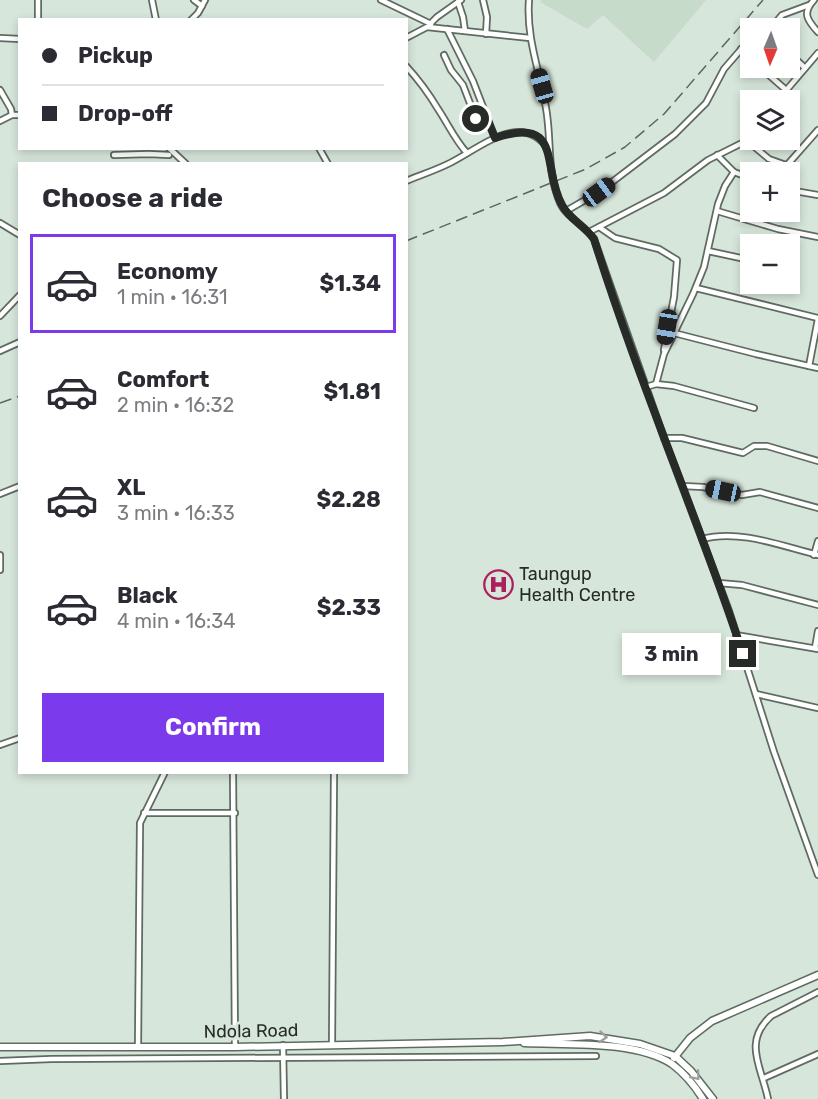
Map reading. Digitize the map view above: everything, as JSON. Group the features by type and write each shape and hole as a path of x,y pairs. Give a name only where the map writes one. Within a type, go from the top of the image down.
{"main road":[{"path":"671,1064 690,1038 712,1022 818,975"},
{"path":"503,1042 590,1036 640,1044 675,1056 691,1071 713,1099"},
{"name":"Ndola Road","path":"0,1047 235,1047 503,1042"},
{"path":"503,1042 588,1044 624,1048 671,1064 685,1076 703,1099"}],"street":[{"path":"38,0 38,18"},
{"path":"152,0 156,18"},
{"path":"194,0 202,6"},
{"path":"193,18 205,0"},
{"path":"381,0 429,25 530,38"},
{"path":"483,0 487,16 486,34"},
{"path":"529,0 530,38 547,109 550,131 548,150 561,205 594,239 664,438 719,583 774,752 818,875"},
{"path":"814,0 806,12 807,19 818,32"},
{"path":"408,37 429,25 459,1 465,31"},
{"path":"779,18 809,5"},
{"path":"447,29 473,81 495,138"},
{"path":"0,38 18,39"},
{"path":"566,211 599,192 675,135 706,103 724,69 740,50"},
{"path":"772,78 786,90 818,53"},
{"path":"444,56 451,70 464,85 476,119 479,122 488,121"},
{"path":"800,63 805,68"},
{"path":"408,68 421,83 438,108 447,127 467,153"},
{"path":"0,90 11,109 12,116"},
{"path":"0,121 18,116"},
{"path":"408,180 437,170 495,138 511,133 523,131 533,134 543,141 548,150"},
{"path":"789,162 818,131"},
{"path":"589,232 664,193 699,166 740,144"},
{"path":"758,150 769,159 778,162"},
{"path":"114,155 169,154 183,162"},
{"path":"717,155 740,174"},
{"path":"664,354 696,288 708,251 721,194 735,172"},
{"path":"800,192 818,195"},
{"path":"717,211 778,229 818,237"},
{"path":"0,223 18,234"},
{"path":"599,227 615,238 659,249 677,260 674,297 656,384"},
{"path":"708,251 740,258"},
{"path":"696,288 818,319 809,366"},
{"path":"0,316 18,298"},
{"path":"674,333 818,368"},
{"path":"0,351 18,343"},
{"path":"646,387 656,384 674,386 754,408"},
{"path":"664,438 682,438 743,453 754,446 767,446 818,461"},
{"path":"683,486 704,487 742,495 760,492 818,508"},
{"path":"0,494 18,487"},
{"path":"702,539 723,535 738,536 816,555 818,541"},
{"path":"0,555 0,570"},
{"path":"719,583 742,585 818,605"},
{"path":"736,634 816,649 818,631"},
{"path":"756,694 818,708"},
{"path":"0,745 18,739"},
{"path":"138,1047 140,823 164,774"},
{"path":"233,774 235,1047"},
{"path":"332,1044 334,774"},
{"path":"144,813 235,813"},
{"path":"768,1099 754,1042 766,1020 771,1016 818,992"},
{"path":"494,1042 495,1056"},
{"path":"283,1045 284,1099"},
{"path":"764,1078 818,1054"},
{"path":"0,1061 596,1056"}],"shaded area":[{"path":"541,0 706,0 654,62 603,15 587,29 540,2"}],"railway":[{"path":"408,240 586,169 625,147 664,114 763,0"},
{"path":"0,403 18,397"}],"place":[{"name":"Taungup Health Centre","path":"498,584"}],"route":[{"path":"476,119 479,122 488,121 495,138 523,131 543,141 548,150 549,165 561,205 573,219 584,226 594,239 743,654"}]}
